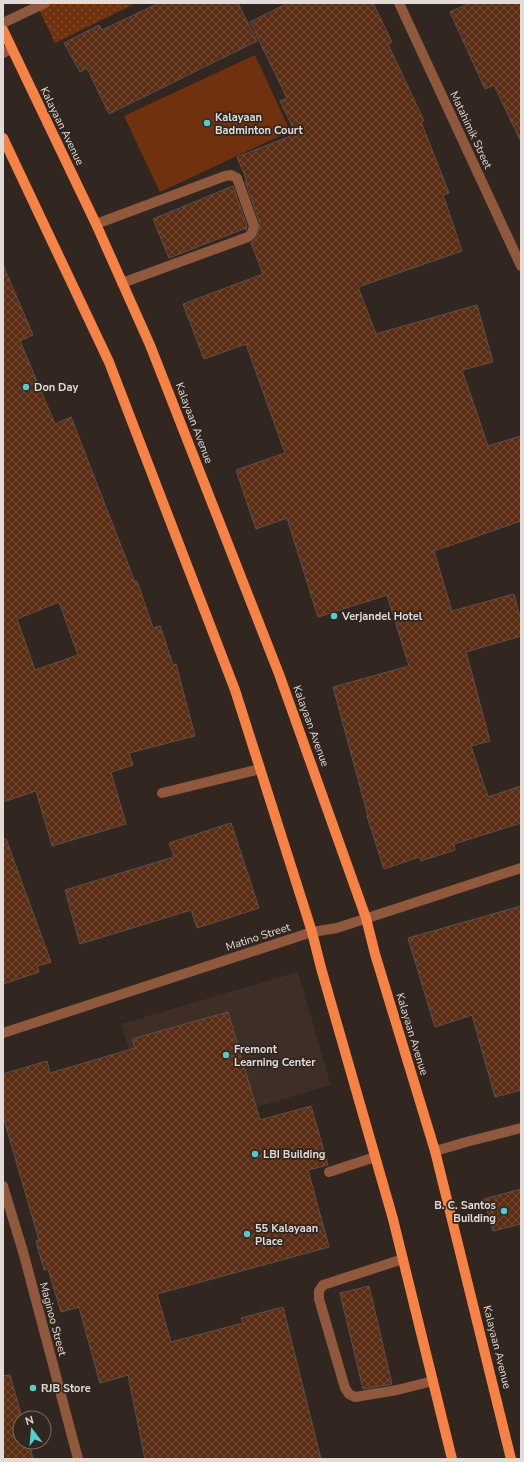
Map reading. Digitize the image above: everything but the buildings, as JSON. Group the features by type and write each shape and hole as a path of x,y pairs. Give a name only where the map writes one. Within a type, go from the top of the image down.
{"main road":[{"name":"Kalayaan Avenue","path":"3,30 7,51 96,224 150,345 279,674 366,918 375,954 435,1151 511,1459"},
{"path":"3,138 108,362 235,690 312,932 403,1259 452,1459"}],"street":[{"path":"3,23 44,3"},
{"name":"Matahimik Street","path":"399,3 521,266"},
{"path":"96,224 225,176 232,175 237,178 254,226 252,233 248,237 122,283"},
{"path":"162,793 260,770"},
{"name":"Matino Street","path":"3,1032 312,932 337,928 521,868"},
{"path":"435,1151 521,1128"},
{"path":"329,1172 375,1157"},
{"name":"Maginoo Street","path":"3,1186 24,1255 78,1459"},
{"path":"403,1259 323,1285 319,1291 319,1300 345,1388 349,1394 355,1397 397,1390 433,1381"}],"shaded area":[{"path":"36,3 136,3 55,43"},
{"name":"Kalayaan Badminton Court","path":"255,55 290,131 160,192 124,116"},
{"name":"Fremont Learning Center","path":"298,972 331,1085 155,1137 121,1024"}],"place":[{"name":"Kalayaan Badminton Court","path":"207,123"},
{"name":"Don Day","path":"26,387"},
{"name":"Verjandel Hotel","path":"334,616"},
{"name":"Fremont Learning Center","path":"226,1055"},
{"name":"LBI Building","path":"255,1154"},
{"name":"B. C. Santos Building","path":"504,1211"},
{"name":"55 Kalayaan Place","path":"247,1234"},
{"name":"RJB Store","path":"33,1388"}]}
